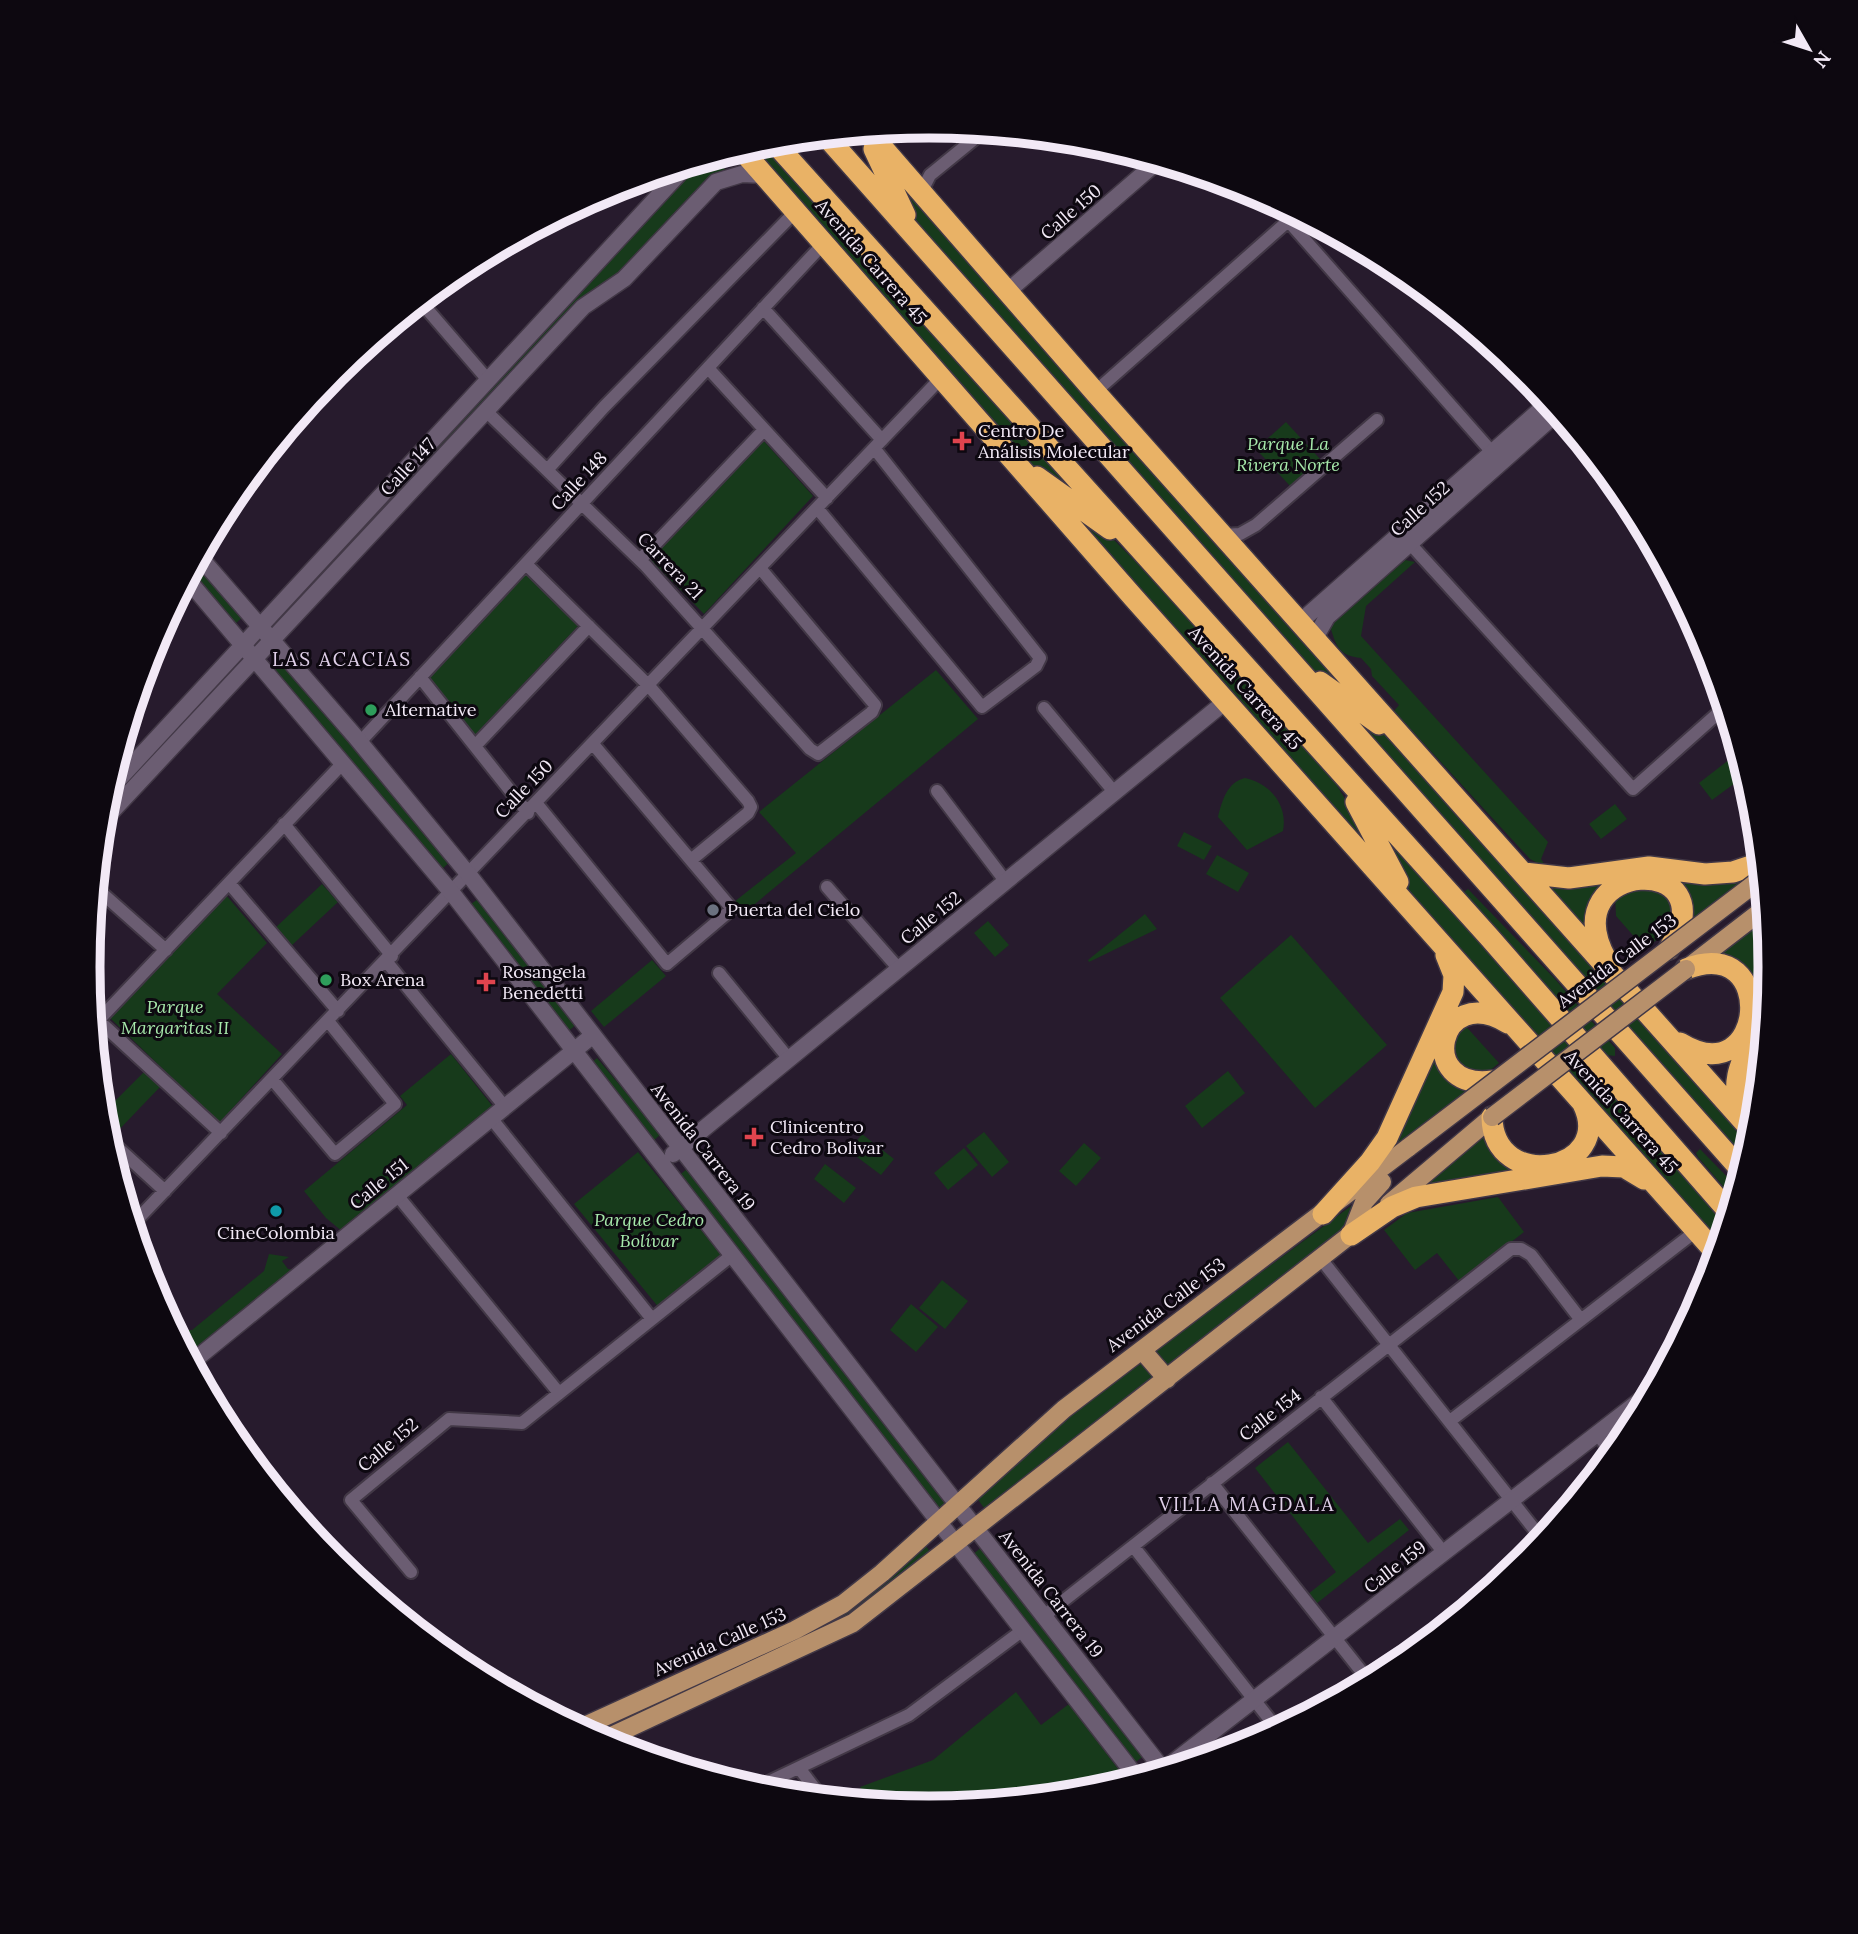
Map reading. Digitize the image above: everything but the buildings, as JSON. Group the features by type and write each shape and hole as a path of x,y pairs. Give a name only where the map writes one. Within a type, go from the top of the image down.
{"highway":[{"path":"870,140 918,239"},
{"path":"874,140 1744,1120"},
{"path":"833,144 1734,1162"},
{"name":"Avenida Carrera 45","path":"782,152 1490,938 1723,1205"},
{"name":"Avenida Carrera 45","path":"749,158 1010,457 1710,1246"},
{"path":"1010,457 1077,503 1160,570"},
{"path":"1287,657 1412,748"},
{"path":"1341,772 1412,909"},
{"path":"1524,873 1569,878 1649,867 1705,874 1733,872 1753,875"},
{"path":"1616,976 1600,950 1595,926 1601,904 1620,884 1635,878 1650,878 1674,891 1682,909 1682,919 1669,949"},
{"path":"1323,1214 1370,1162 1387,1138 1445,1010 1455,981 1442,943"},
{"path":"1668,1033 1702,1053 1722,1052 1738,1042 1749,1026 1752,998 1744,981 1730,969 1704,963 1686,969"},
{"path":"1493,1081 1466,1081 1450,1069 1444,1059 1444,1036 1458,1018 1479,1011 1496,1016 1517,1029"},
{"path":"1744,1114 1735,1085 1755,1033"},
{"path":"1492,1117 1493,1133 1499,1144 1515,1159 1528,1165 1543,1167 1566,1161 1580,1149 1587,1131 1586,1111 1581,1102"},
{"path":"1351,1235 1392,1207 1416,1197 1602,1166 1634,1171 1664,1194"}],"main road":[{"name":"Calle 150","path":"1008,292 1151,168"},
{"name":"Calle 147","path":"116,808 583,307 624,279 709,188 732,176 764,175"},
{"name":"Calle 147","path":"123,775 675,178"},
{"name":"Calle 152","path":"1315,638 1327,617 1406,538 1497,457 1542,409"},
{"name":"Calle 152","path":"1497,457 1550,418"},
{"name":"Calle 152","path":"1300,621 1406,538"},
{"path":"338,543 351,556"},
{"name":"Avenida Carrera 19","path":"205,563 360,742 469,875 1158,1764"},
{"path":"193,586 452,893 572,1052 1132,1771"},
{"name":"Calle 152","path":"660,1165 1226,701"},
{"name":"Avenida Calle 153","path":"1351,1235 1367,1196 1412,1151 1493,1081 1753,883"},
{"name":"Avenida Calle 153","path":"590,1723 832,1611 882,1573 1064,1409 1323,1214 1494,1090 1753,883"},
{"name":"Avenida Calle 153","path":"615,1734 843,1629 1321,1259 1492,1117 1756,915"},
{"name":"Calle 151","path":"198,1358 592,1036"},
{"path":"1142,1350 1167,1379"},
{"name":"Calle 159","path":"1182,1756 1631,1408"}],"street":[{"path":"888,140 915,170 930,175"},
{"path":"925,196 925,185 930,175 973,140"},
{"path":"548,469 604,407 796,211"},
{"path":"1095,392 1289,220"},
{"path":"1298,224 1497,457"},
{"name":"Calle 148","path":"360,742 824,243"},
{"path":"426,308 488,380"},
{"path":"764,309 878,444 1040,658 1036,666 982,707 817,508"},
{"path":"708,368 827,498"},
{"name":"Calle 150","path":"139,1218 941,378"},
{"name":"Carrera 21","path":"486,411 640,559 810,749 818,754 872,712 875,705 760,568"},
{"path":"1223,535 1240,534 1256,525 1377,420"},
{"path":"640,559 764,430"},
{"path":"1245,561 1245,544 1256,525"},
{"path":"1406,538 1633,789 1718,713"},
{"path":"526,564 649,685 751,807 748,813 691,860"},
{"path":"475,746 589,626"},
{"path":"420,677 475,746 533,808 667,964 732,909 593,744"},
{"path":"1044,708 1115,793"},
{"path":"102,1017 343,763"},
{"path":"937,791 1006,882"},
{"path":"284,824 505,1107"},
{"path":"229,883 338,1011"},
{"path":"827,887 899,970"},
{"path":"104,895 166,950"},
{"path":"719,973 789,1059"},
{"path":"272,1079 335,1154 395,1104 328,1021"},
{"path":"103,1029 221,1133"},
{"path":"491,1118 652,1319"},
{"path":"121,1151 165,1191"},
{"path":"397,1195 559,1393 731,1256"},
{"path":"1450,1421 1696,1231"},
{"name":"Calle 154","path":"1044,1616 1511,1249 1521,1249 1531,1255 1581,1320"},
{"path":"1321,1259 1536,1531"},
{"name":"Calle 152","path":"411,1572 351,1500 449,1419 522,1423 559,1393"},
{"path":"1321,1397 1444,1553"},
{"path":"1597,1434 1606,1445"},
{"path":"1212,1483 1363,1673"},
{"path":"1133,1546 1272,1722"},
{"path":"772,1781 909,1715 1023,1630"},
{"path":"799,1768 814,1788"}],"green space":[{"path":"773,153 1085,499 1025,463 755,157"},
{"path":"880,153 1373,713 1319,679 912,218"},
{"path":"721,165 726,170 714,176 687,200 557,339 352,545 348,541 684,175"},
{"name":"Parque La Rivera Norte","path":"1286,422 1320,459 1290,486 1256,449"},
{"path":"763,440 813,496 704,614 650,559"},
{"path":"1040,483 1099,525 1314,755 1336,784 1393,878"},
{"path":"1405,560 1415,562 1366,606 1361,636 1548,842 1541,859 1547,868 1530,859 1394,711 1399,705 1372,676 1371,669 1361,658 1348,655 1337,644 1330,626"},
{"path":"202,569 244,616 235,624 195,581"},
{"path":"528,571 581,623 473,737 427,681"},
{"path":"280,660 452,860 441,870 271,668"},
{"path":"936,670 978,719 744,913 734,902 796,853 759,812"},
{"path":"1339,701 1405,745 1742,1127 1736,1156"},
{"path":"1731,758 1737,782 1712,800 1699,783"},
{"path":"1245,778 1269,790 1280,804 1284,821 1283,831 1247,850 1218,817 1230,788"},
{"path":"1615,804 1627,819 1601,839 1589,824"},
{"path":"1377,829 1496,958 1719,1216 1712,1240 1418,906"},
{"path":"1184,832 1212,846 1204,860 1177,846"},
{"path":"1217,855 1249,873 1238,892 1206,874"},
{"path":"1752,870 1753,877 1686,930 1670,874"},
{"path":"1628,873 1589,937 1550,895 1555,884"},
{"path":"322,884 338,902 290,947 274,929"},
{"path":"1622,888 1665,891 1675,911 1663,935 1645,949 1616,916 1615,894"},
{"path":"1468,889 1554,978 1615,1048 1615,1056 1607,1055 1464,892"},
{"name":"Parque Margaritas II","path":"226,895 267,943 217,994 282,1054 219,1123 110,1018"},
{"path":"481,897 578,1023 566,1033 468,906"},
{"path":"1145,914 1157,929 1089,962 1088,960"},
{"path":"988,921 1009,945 995,957 974,933"},
{"path":"1756,921 1757,999 1738,962 1717,953"},
{"path":"1291,935 1387,1045 1315,1108 1220,998"},
{"path":"652,960 666,976 604,1027 591,1011"},
{"path":"1452,1004 1464,1009 1437,1043 1470,1088 1374,1170"},
{"path":"1462,1022 1499,1063 1488,1072 1465,1074 1450,1045"},
{"path":"451,1054 494,1108 343,1232 326,1218 304,1191 407,1105 400,1096"},
{"path":"597,1058 661,1134 652,1142 589,1065"},
{"path":"1228,1071 1245,1093 1202,1128 1185,1106"},
{"path":"144,1072 160,1087 117,1132 112,1104"},
{"path":"984,1132 1009,1162 992,1177 966,1146"},
{"path":"1486,1132 1528,1168 1414,1190"},
{"path":"862,1134 894,1159 881,1175 849,1151"},
{"path":"1084,1143 1101,1158 1076,1186 1059,1171"},
{"path":"964,1148 978,1165 948,1190 934,1173"},
{"path":"1700,1149 1730,1180 1727,1191 1698,1157 1696,1153"},
{"name":"Parque Cedro Bolívar","path":"638,1152 723,1257 660,1309 574,1204"},
{"path":"825,1164 856,1188 844,1203 814,1179"},
{"path":"688,1168 947,1501 940,1508 906,1472 676,1178"},
{"path":"1498,1197 1524,1232 1460,1282 1437,1253 1415,1270 1384,1230 1407,1213"},
{"path":"1355,1203 1351,1227 1175,1366 1166,1367 1155,1353 1161,1346"},
{"path":"269,1254 289,1257 282,1261 288,1269 298,1270 196,1354 185,1330 192,1330 264,1271"},
{"path":"942,1280 968,1301 945,1329 919,1308"},
{"path":"911,1304 938,1327 916,1352 890,1330"},
{"path":"1143,1362 1157,1379 987,1512 976,1497 1056,1423"},
{"path":"1288,1442 1368,1543 1400,1519 1409,1530 1316,1604 1308,1594 1336,1572 1255,1468"},
{"path":"925,1545 932,1554 853,1615 610,1732 594,1725 793,1638"},
{"path":"982,1547 1145,1755 1133,1764 972,1555"},
{"path":"1016,1692 1041,1725 1069,1704 1121,1773 1037,1789 983,1794 875,1794 865,1793 860,1787 933,1760"}],"place":[{"name":"Centro De Análisis Molecular","path":"962,441"},
{"name":"Alternative","path":"371,710"},
{"name":"Puerta del Cielo","path":"713,910"},
{"name":"Box Arena","path":"326,980"},
{"name":"Rosangela Benedetti","path":"486,982"},
{"name":"Clinicentro Cedro Bolivar","path":"754,1137"},
{"name":"CineColombia","path":"276,1211"}],"district":[{"name":"LAS ACACIAS","path":"342,659"},
{"name":"VILLA MAGDALA","path":"1247,1504"}]}
